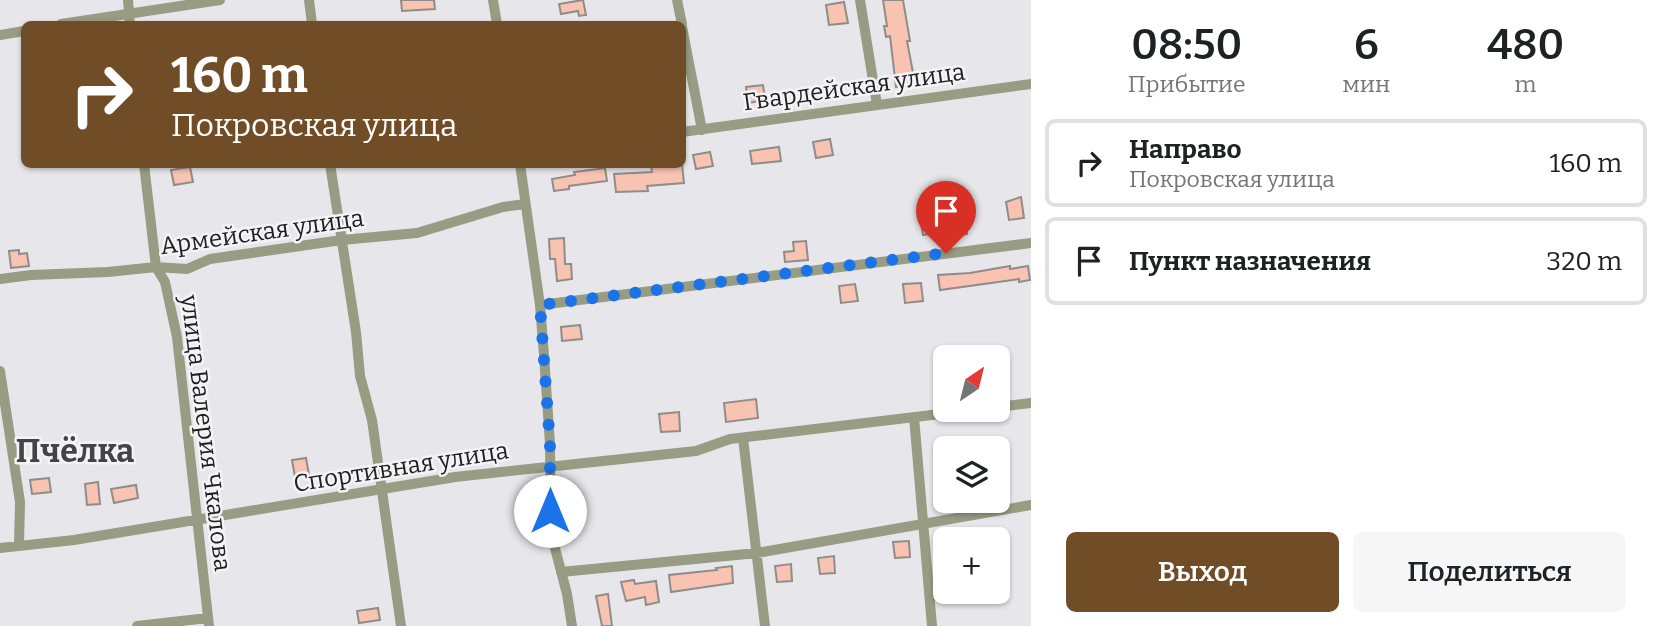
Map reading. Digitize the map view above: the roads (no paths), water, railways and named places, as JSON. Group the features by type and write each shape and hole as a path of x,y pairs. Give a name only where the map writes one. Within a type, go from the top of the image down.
{"street":[{"path":"128,0 130,21"},
{"path":"80,21 220,0"},
{"path":"309,0 312,21"},
{"path":"493,0 496,21"},
{"path":"677,0 681,21"},
{"path":"860,0 877,105"},
{"path":"0,35 21,32"},
{"path":"686,47 702,130"},
{"name":"Гвардейская улица","path":"686,132 1031,84"},
{"name":"улица Валерия Чкалова","path":"144,168 156,268 165,282 177,337 209,622"},
{"path":"331,168 356,332 360,376 372,420 401,626"},
{"path":"520,168 540,305 550,467 551,533 572,626"},
{"name":"Армейская улица","path":"0,279 156,268 187,269 210,259 342,240 417,233 494,209 525,204"},
{"path":"540,305 1031,243"},
{"path":"0,371 20,502 19,545"},
{"path":"1010,405 1031,402"},
{"name":"Спортивная улица","path":"0,548 74,540 455,477 696,451 730,439 933,415"},
{"path":"914,417 932,626"},
{"path":"743,438 765,626"},
{"path":"561,572 757,553 1031,505"},
{"path":"137,626 209,622"}],"district":[{"name":"Пчёлка","path":"75,451"}]}
